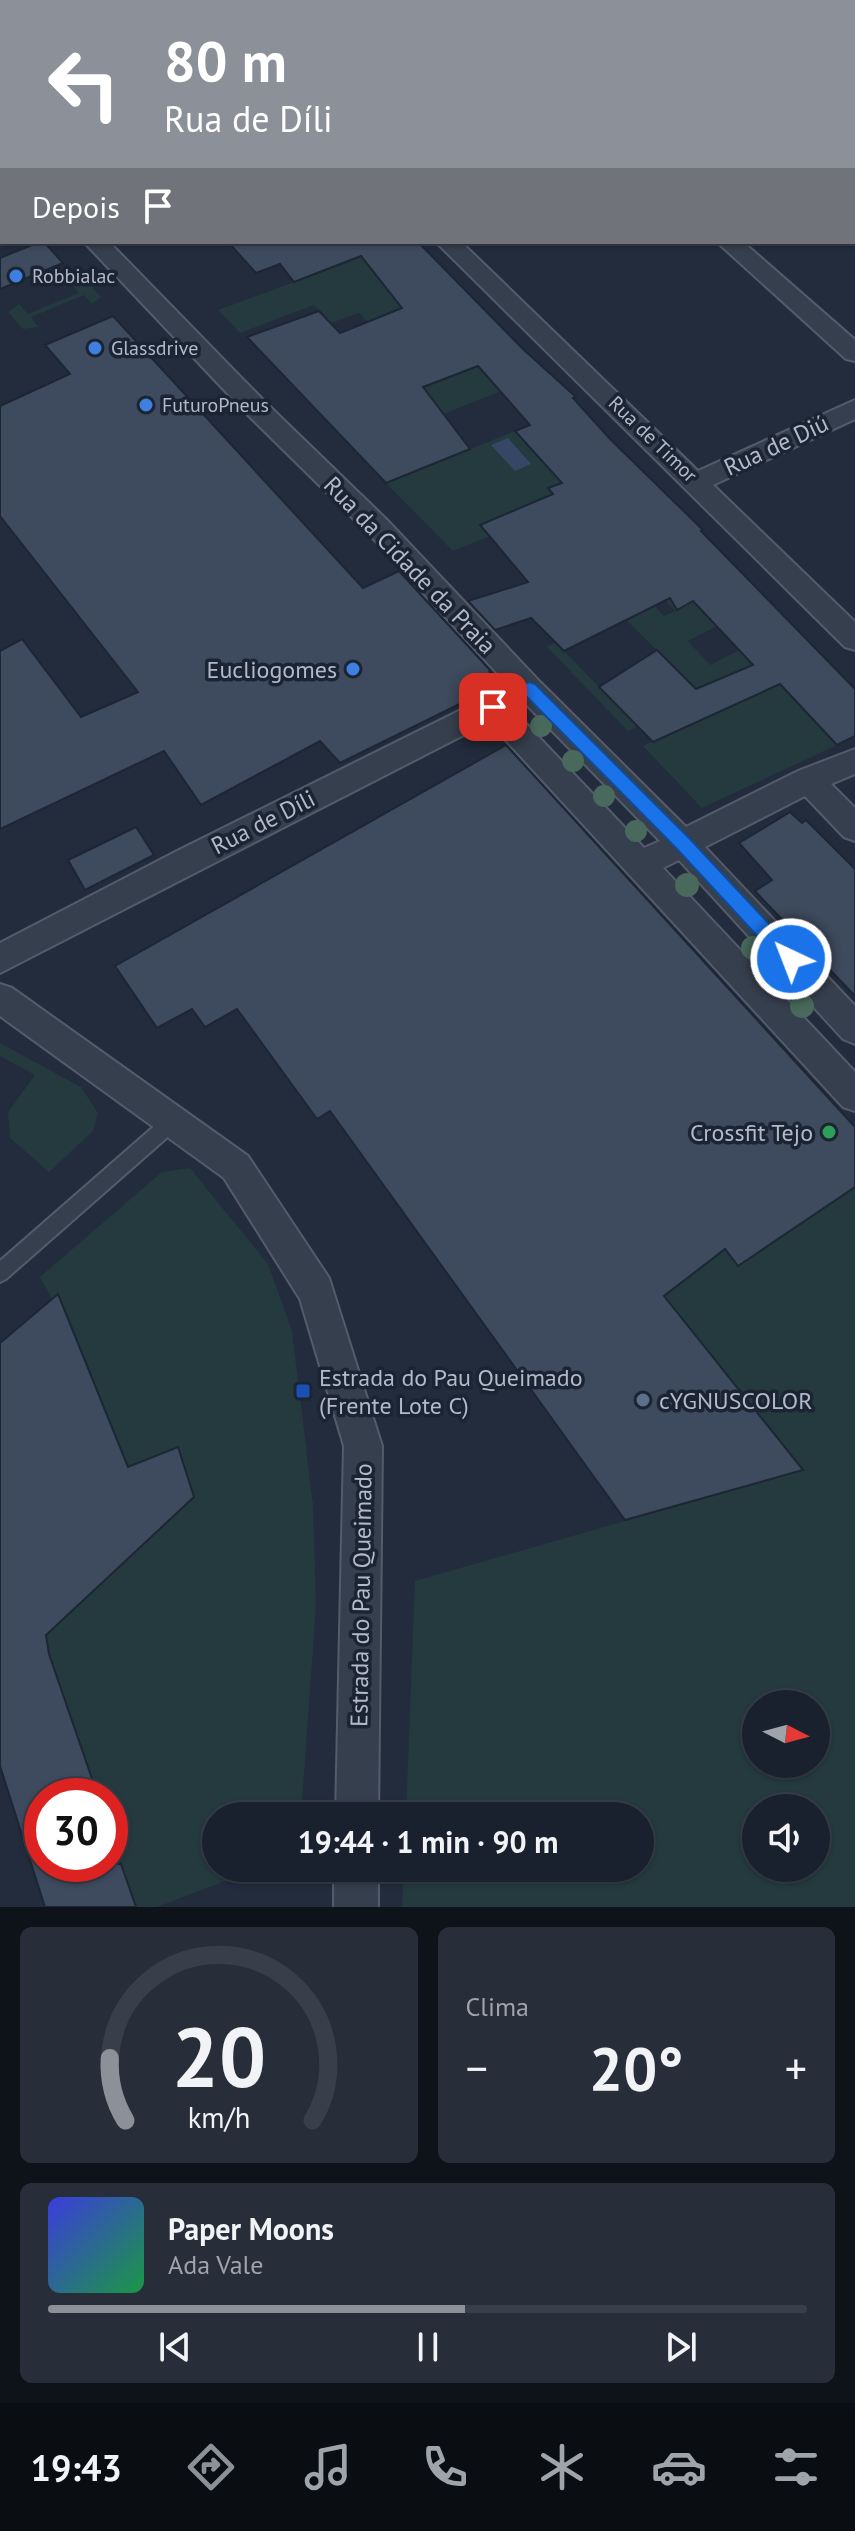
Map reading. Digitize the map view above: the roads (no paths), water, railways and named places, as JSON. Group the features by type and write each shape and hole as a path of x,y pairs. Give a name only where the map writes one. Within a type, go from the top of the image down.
{"street":[{"name":"Rua da Cidade da Praia","path":"98,244 256,408 379,528 529,689 683,844 855,1029"},
{"name":"Rua de Timor","path":"450,244 855,639"},
{"path":"731,244 855,353"},
{"name":"Rua de Diú","path":"697,482 855,409"},
{"name":"Rua de Díli","path":"0,959 204,852 529,689"},
{"path":"493,707 855,1096"},
{"path":"640,865 809,780 855,761"},
{"path":"809,780 855,828"},
{"name":"Estrada do Pau Queimado","path":"0,998 236,1167 316,1291 363,1446 357,1802"},
{"path":"356,1882 356,1907"}],"lane":[{"path":"0,1273 173,1121"}],"water":[{"path":"508,438 531,464 515,471 491,445"}],"place":[{"name":"Robbialac","path":"16,276"},
{"name":"Glassdrive","path":"95,348"},
{"name":"FuturoPneus","path":"146,405"},
{"name":"Eucliogomes","path":"353,669"},
{"name":"Crossfit Tejo","path":"829,1132"},
{"name":"Estrada do Pau Queimado (Frente Lote C)","path":"303,1391"},
{"name":"cYGNUSCOLOR","path":"643,1400"}]}
